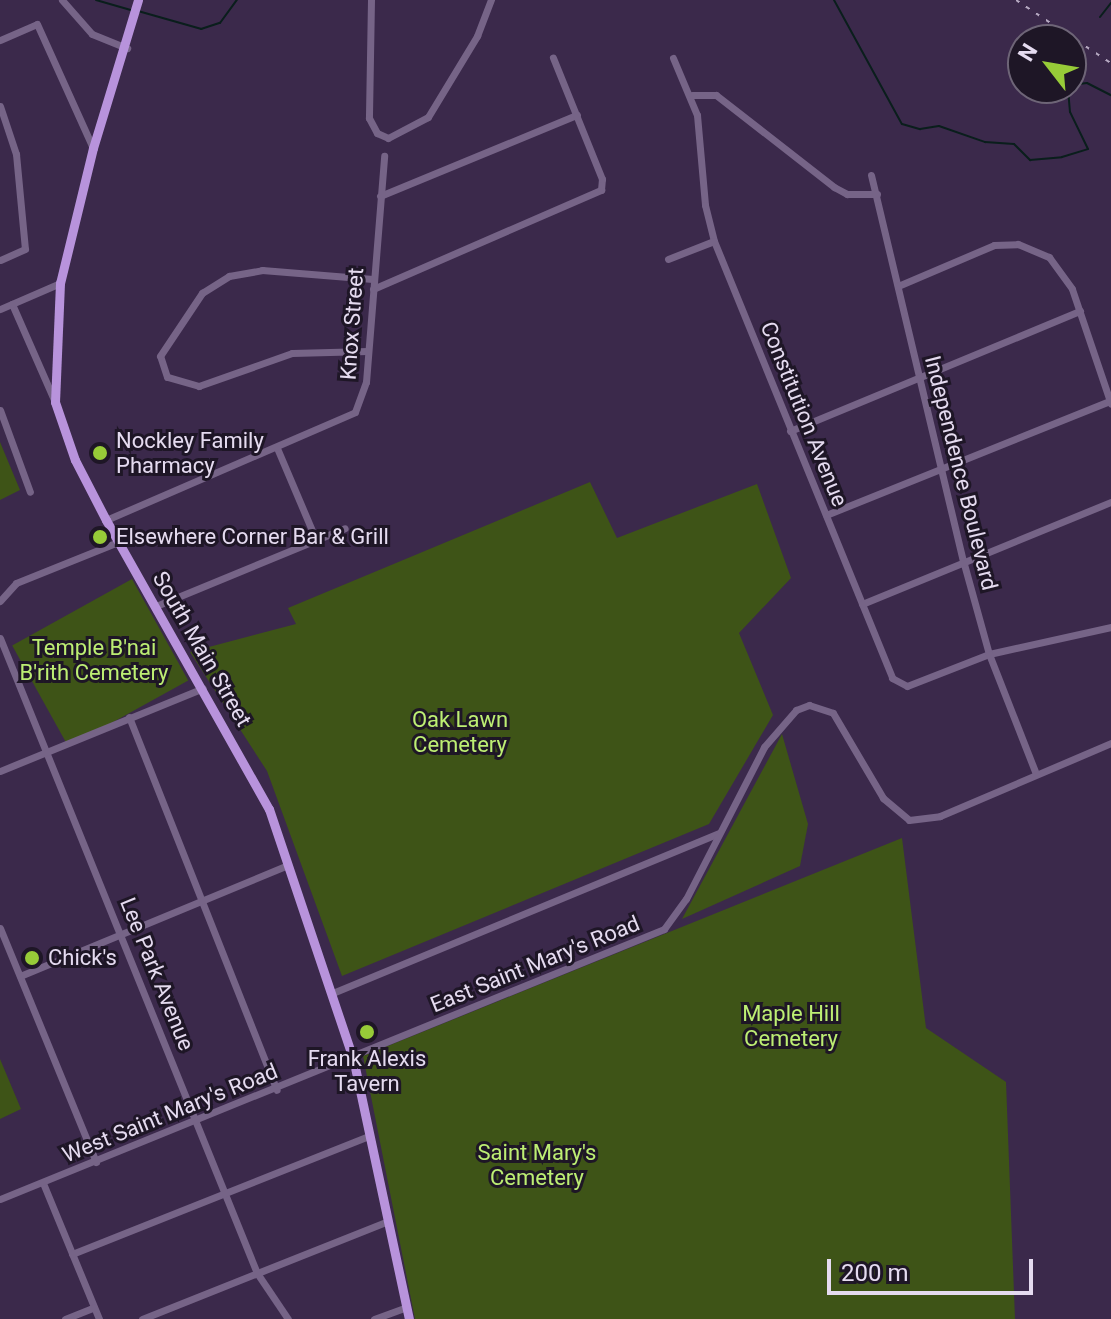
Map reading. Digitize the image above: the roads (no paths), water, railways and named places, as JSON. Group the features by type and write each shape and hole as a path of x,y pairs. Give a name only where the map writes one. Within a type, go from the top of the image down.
{"main road":[{"name":"South Main Street","path":"137,7 127,48 93,148 60,283 55,402 75,460 106,520 250,770 288,865 335,992 353,1058 409,1319"}],"street":[{"path":"62,0 92,34 127,48"},
{"path":"371,0 369,118 377,133 388,138 428,117 477,36 491,0"},
{"path":"0,40 37,24 93,148"},
{"path":"373,289 597,194 602,179 553,58"},
{"name":"Constitution Avenue","path":"673,58 692,95 714,241 790,431 898,684 907,686 989,654"},
{"path":"692,95 716,95 847,194 877,194"},
{"path":"0,106 16,154 25,249 0,260"},
{"path":"380,196 577,115"},
{"name":"Knox Street","path":"106,520 355,412 364,394 384,156"},
{"name":"Independence Boulevard","path":"871,175 964,564 989,654 1036,774"},
{"path":"668,259 714,241"},
{"path":"826,515 1110,403 1080,311 1057,263 1018,244 994,245 898,286"},
{"path":"368,351 292,353 199,386 167,377 160,356 202,293 229,276 262,270 373,279"},
{"path":"1,307 60,283"},
{"path":"12,304 55,402"},
{"path":"790,431 1080,311"},
{"path":"0,410 30,492"},
{"path":"277,448 316,540"},
{"path":"862,604 1111,502"},
{"path":"156,606 345,528"},
{"path":"0,601 16,583 118,542"},
{"path":"989,654 1111,627"},
{"name":"Lee Park Avenue","path":"0,638 257,1273 288,1319"},
{"path":"0,771 203,688"},
{"name":"East Saint Mary's Road","path":"353,1058 664,929 677,914 718,833 781,722 809,705 833,713 883,798 909,820 940,816 1111,743"},
{"path":"129,717 277,1090"},
{"path":"335,992 718,833"},
{"path":"20,976 288,865"},
{"path":"0,928 96,1162"},
{"name":"West Saint Mary's Road","path":"0,1199 353,1058"},
{"path":"72,1254 369,1136"},
{"path":"43,1183 99,1319"},
{"path":"142,1319 388,1221"},
{"path":"65,1319 94,1307"},
{"path":"374,1319 407,1307"}],"waterway":[{"path":"96,0 132,10"},
{"path":"138,11 201,29 220,23 237,0"},
{"path":"834,0 902,124 920,129 939,126 985,142 1014,144 1030,160 1062,157 1088,149 1070,112 1069,104"},
{"path":"1100,17 1111,3"},
{"path":"1087,83 1111,95"}],"railway":[{"path":"1016,0 1111,63"}],"place":[{"name":"Nockley Family Pharmacy","path":"100,453"},
{"name":"Elsewhere Corner Bar & Grill","path":"100,537"},
{"name":"Chick's","path":"32,958"},
{"name":"Frank Alexis Tavern","path":"367,1032"}],"park label":[{"name":"Temple B'nai B'rith Cemetery","path":"94,660"},
{"name":"Oak Lawn Cemetery","path":"460,732"},
{"name":"Maple Hill Cemetery","path":"791,1026"},
{"name":"Saint Mary's Cemetery","path":"537,1164"}]}
